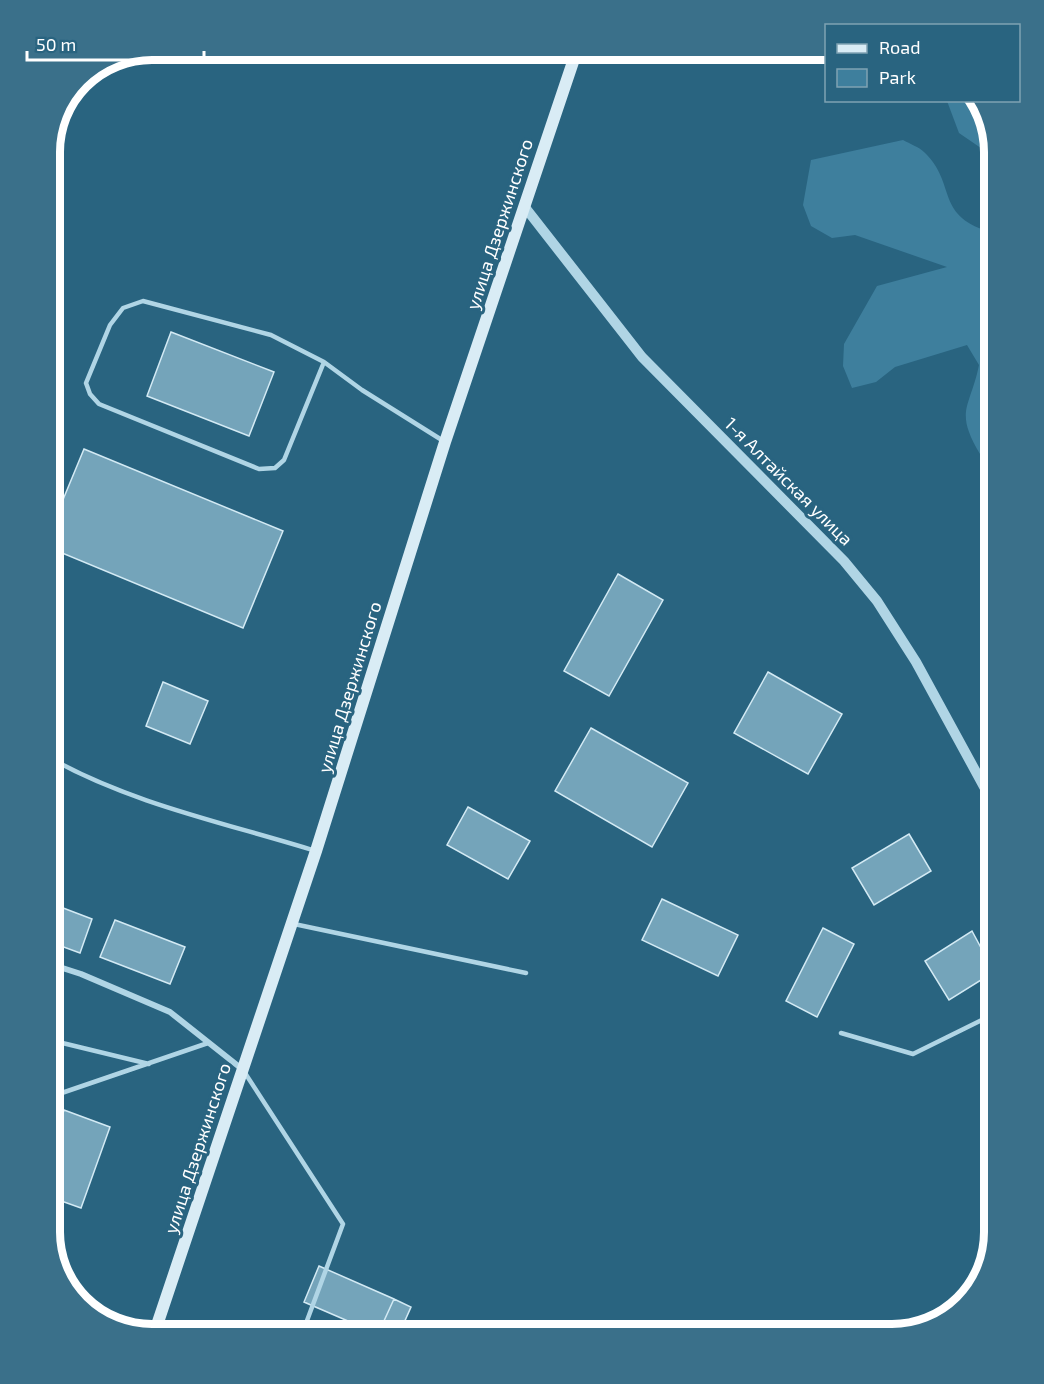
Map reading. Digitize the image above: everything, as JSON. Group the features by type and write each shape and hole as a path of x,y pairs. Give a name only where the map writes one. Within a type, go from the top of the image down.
{"main road":[{"name":"улица Дзержинского","path":"158,1324 316,851 445,442 574,60"}],"street":[{"name":"1-я Алтайская улица","path":"524,206 642,357 844,561 877,601 916,662 984,787"},
{"path":"60,967 170,1012 242,1069"}],"lane":[{"path":"324,362 284,460 275,468 259,469 99,404 90,394 86,383 110,325 123,308 143,301 271,335 324,362 362,390 445,442"},
{"path":"60,764 84,777 141,799 316,851"},
{"path":"291,923 526,973"},
{"path":"841,1033 913,1054 984,1019"},
{"path":"60,1042 149,1064"},
{"path":"60,1094 208,1043"},
{"path":"242,1069 343,1224 306,1324"}],"green space":[{"path":"947,102 969,102 979,123 984,150 959,133"},
{"path":"903,140 922,150 934,164 954,209 962,218 984,229 984,455 980,454 972,439 966,418 966,410 979,365 967,345 895,367 876,382 852,388 843,366 844,344 877,286 947,267 855,235 832,238 811,226 803,205 811,160"}],"building":[{"path":"171,332 274,372 249,436 147,396"},
{"path":"84,449 283,531 243,628 60,552 60,507"},
{"path":"618,574 663,600 609,696 564,671"},
{"path":"768,672 842,714 808,774 734,733"},
{"path":"163,682 208,701 190,744 146,726"},
{"path":"591,728 688,783 652,847 555,791"},
{"path":"468,807 530,841 508,879 447,845"},
{"path":"909,834 931,871 874,905 852,868"},
{"path":"662,899 738,935 718,976 642,940"},
{"path":"60,907 92,919 80,953 60,946"},
{"path":"115,920 185,947 170,984 100,957"},
{"path":"823,928 854,944 817,1017 786,1001"},
{"path":"972,931 984,953 984,978 949,1000 925,961"},
{"path":"64,1110 110,1127 81,1208 60,1201 60,1122"},
{"path":"319,1266 394,1299 383,1324 355,1324 304,1302"},
{"path":"394,1299 411,1307 403,1324 383,1324"}]}
